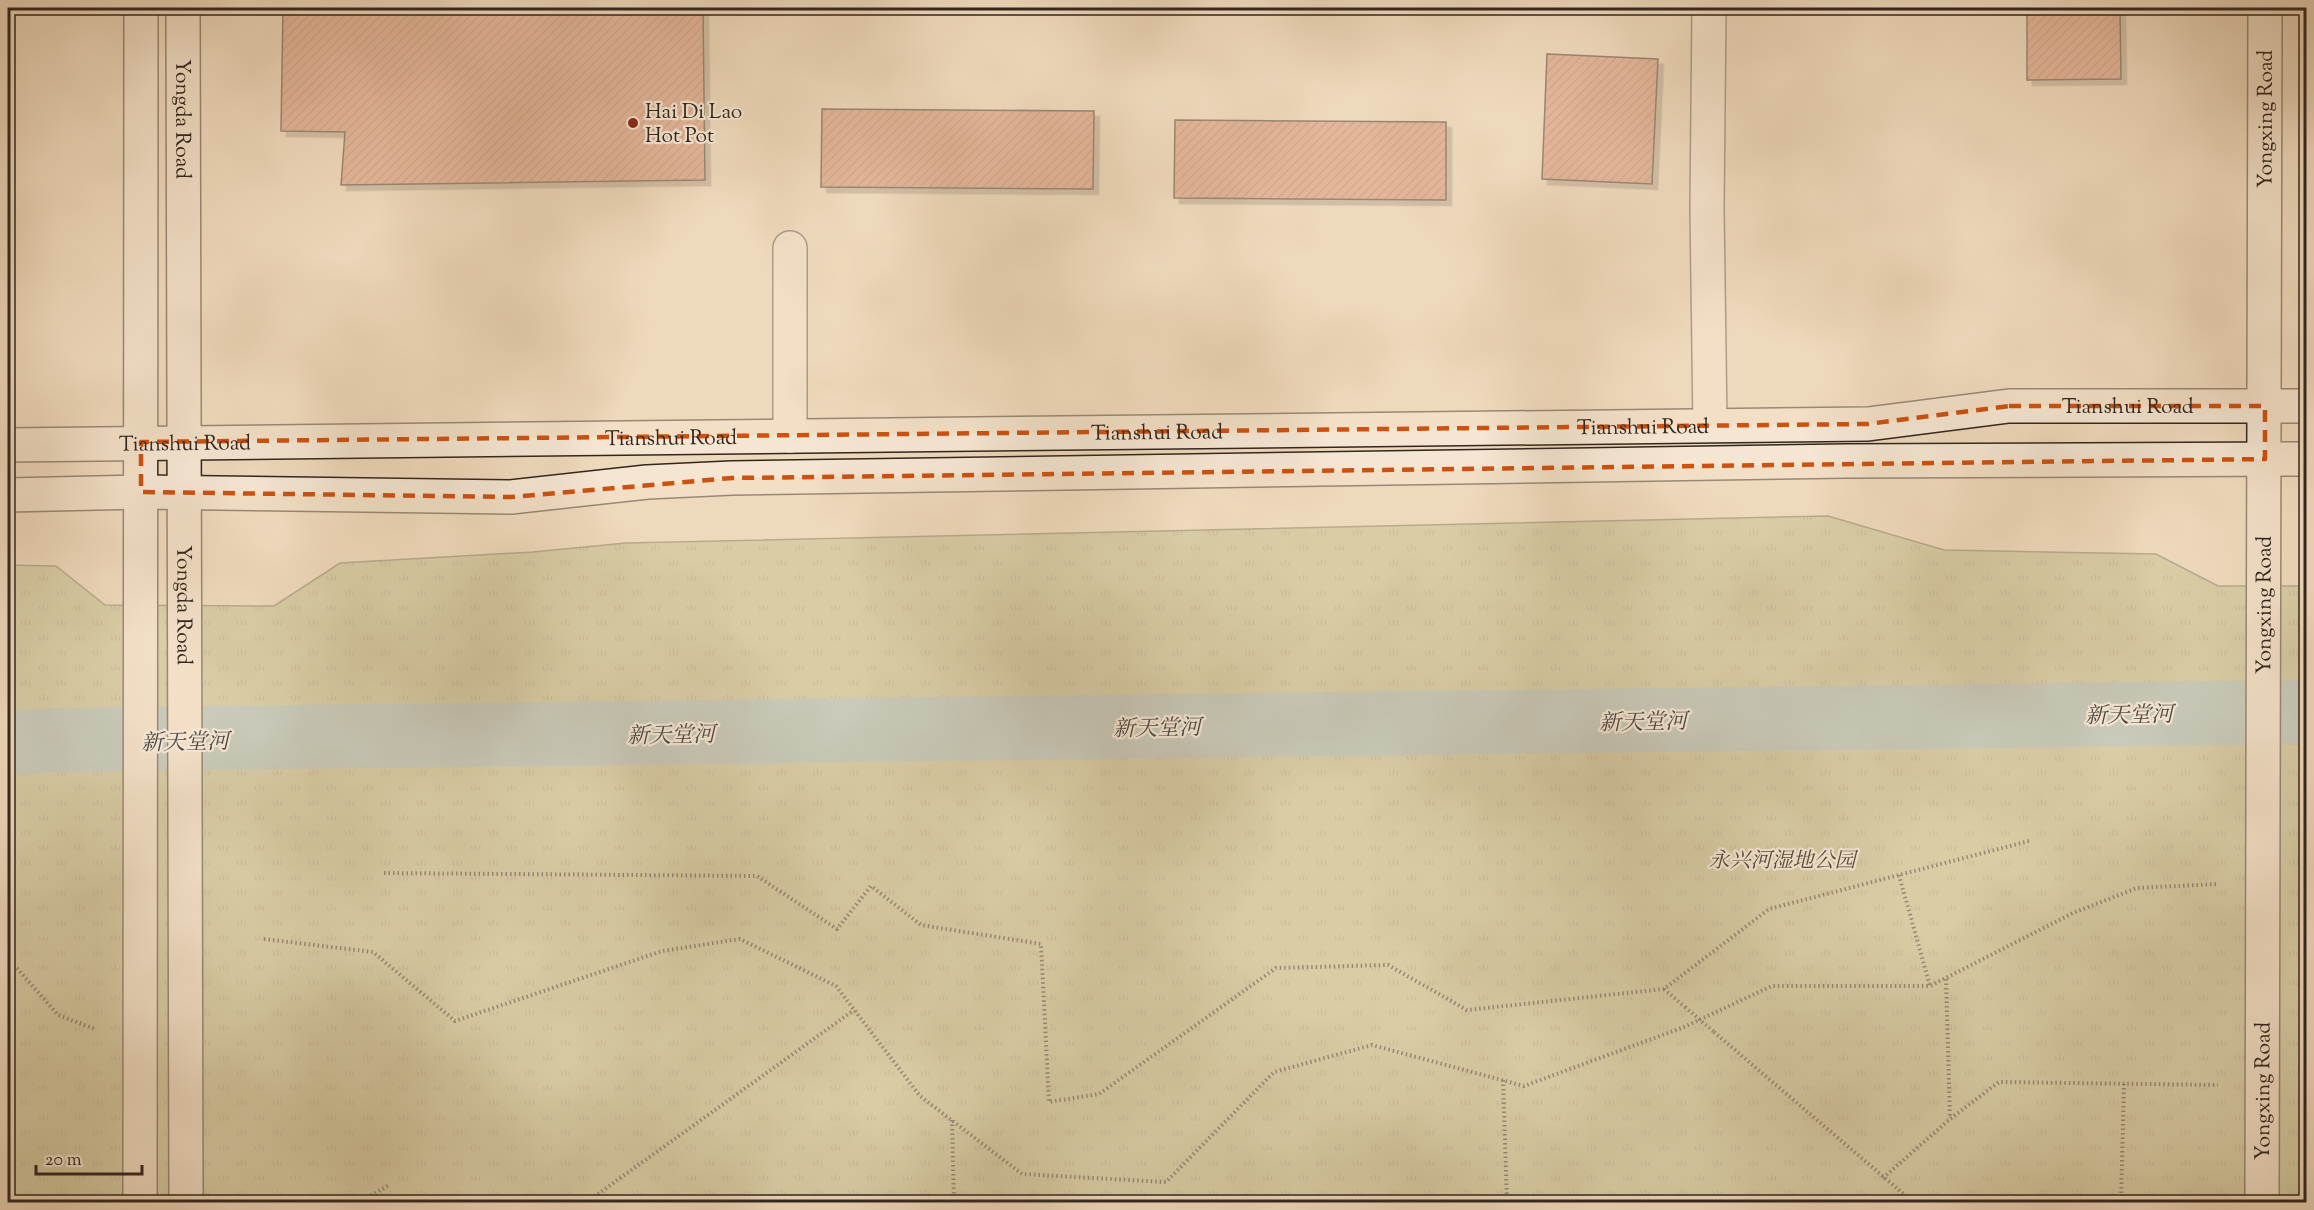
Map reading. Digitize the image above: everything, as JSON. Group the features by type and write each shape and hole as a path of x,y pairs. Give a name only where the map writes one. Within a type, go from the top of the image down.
{"main road":[{"name":"Yongda Road","path":"140,1203 141,8"},
{"name":"Yongda Road","path":"183,8 186,1203"},
{"path":"1709,8 1707,220 1711,425"},
{"name":"Yongxing Road","path":"2262,1203 2265,8"},
{"path":"790,248 790,436"},
{"name":"Tianshui Road","path":"8,445 1868,423 2009,406 2307,406"},
{"name":"Tianshui Road","path":"8,495 141,492 512,497 647,483 732,478 1846,460 2307,459"}],"path":[{"path":"384,873 757,876 837,929 871,886 921,926 1041,944 1049,1102 1099,1094 1276,968 1388,965 1467,1010 1664,988 1769,909 2028,841"},
{"path":"1899,875 1930,986"},
{"path":"264,939 373,952 455,1021 662,951 740,939 836,986 920,1096 1022,1174 1166,1182 1274,1072 1372,1045 1524,1086 1684,1027 1772,986 1930,986 2073,913 2137,888 2218,884"},
{"path":"8,957 58,1015 96,1029"},
{"path":"1946,978 1950,1119"},
{"path":"1664,988 1913,1203"},
{"path":"587,1203 854,1010"},
{"path":"1503,1080 1507,1203"},
{"path":"1883,1178 1950,1119 1999,1082 2218,1086"},
{"path":"2121,1203 2124,1084"},
{"path":"952,1120 954,1203"},
{"path":"359,1203 389,1185"}],"highlighted area":[{"path":"2009,406 2265,406 2265,459 732,478 511,497 141,492 141,442 1868,424"}],"green space":[{"name":"永兴河湿地公园","path":"1828,516 1944,550 2156,554 2218,586 2306,586 2306,1202 8,1202 8,565 56,566 105,605 274,606 340,563 533,552 626,543"}],"building":[{"path":"283,8 703,8 705,180 341,185 345,132 281,131"},
{"path":"2027,8 2120,8 2121,79 2027,80"},
{"path":"1547,54 1658,59 1652,184 1542,179"},
{"path":"822,109 1094,111 1093,189 821,187"},
{"path":"1175,120 1446,122 1446,200 1174,198"}],"waterway":[{"name":"新天堂河","path":"8,743 52,740 2306,712"}],"place":[{"name":"Hai Di Lao Hot Pot","path":"633,123"}]}
